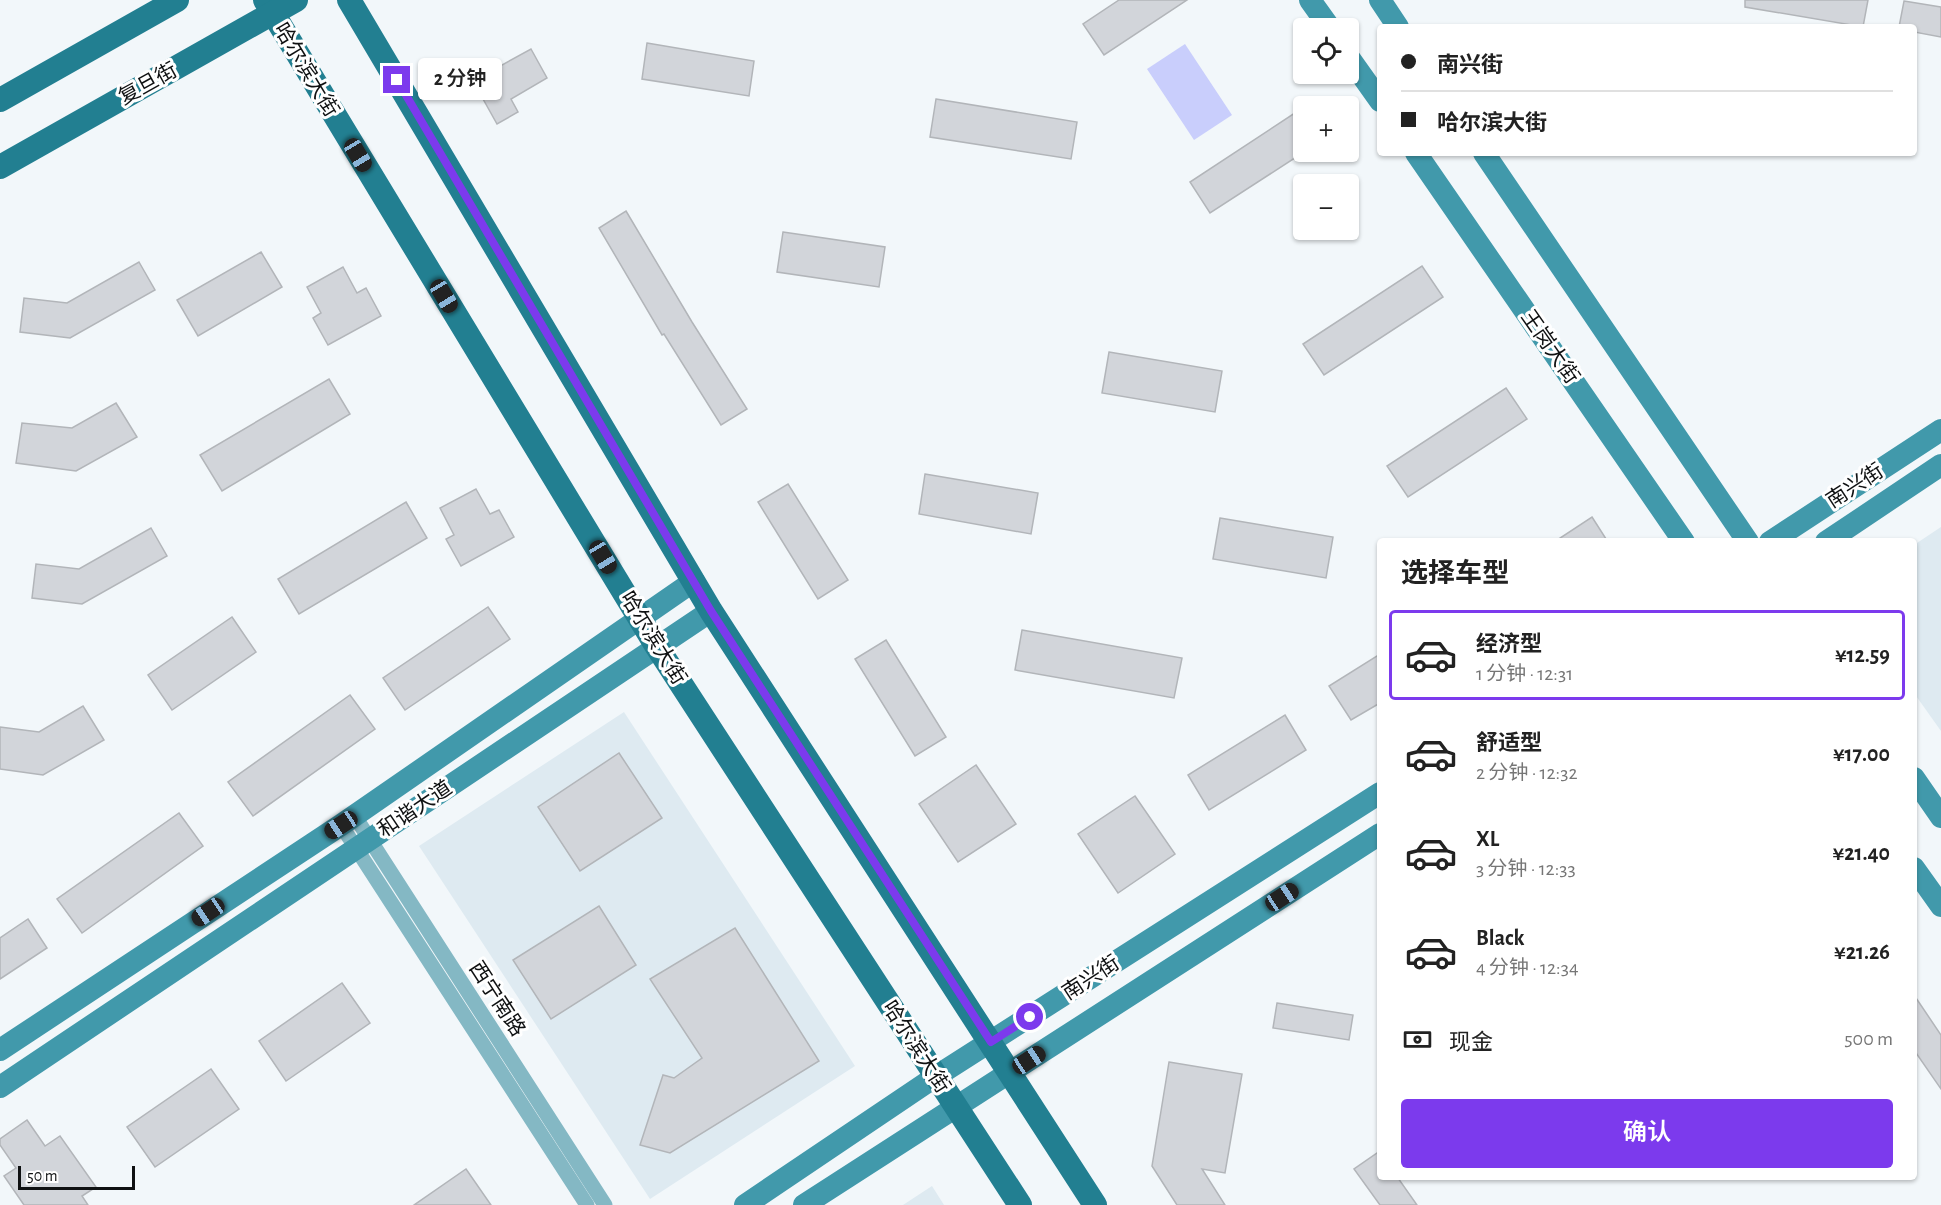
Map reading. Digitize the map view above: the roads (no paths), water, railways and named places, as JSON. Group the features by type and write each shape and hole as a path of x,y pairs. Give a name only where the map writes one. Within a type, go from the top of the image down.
{"main road":[{"path":"0,100 177,0"},
{"name":"复旦街","path":"0,167 268,7 296,0"},
{"path":"349,0 711,611 1095,1205"},
{"path":"1310,0 1323,18"},
{"path":"1380,0 1396,24"},
{"name":"哈尔滨大街","path":"268,7 657,647 1020,1205"},
{"path":"1359,71 1377,97"},
{"name":"王岗大街","path":"1418,156 1681,538"},
{"path":"1486,156 1745,538"},
{"name":"南兴街","path":"1776,538 1941,430"},
{"name":"南兴街","path":"1832,538 1941,465"},
{"name":"和谐大道","path":"0,1050 348,820 694,581"},
{"name":"和谐大道","path":"0,1087 711,611"},
{"path":"1917,782 1941,817"},
{"name":"南兴街","path":"745,1205 935,1077 1377,795"},
{"name":"南兴街","path":"804,1205 1377,836"},
{"path":"1917,872 1941,906"}],"street":[{"name":"西宁南路","path":"348,820 587,1205"},
{"name":"西宁南路","path":"363,844 605,1205"}]}
